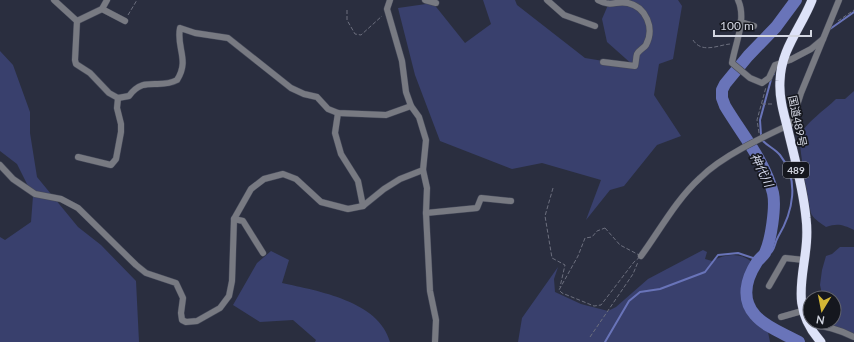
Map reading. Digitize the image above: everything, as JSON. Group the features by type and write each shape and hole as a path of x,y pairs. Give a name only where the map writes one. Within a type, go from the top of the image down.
{"highway":[{"name":"国道489号","path":"802,311 801,298 807,232 806,216 780,94 782,62 788,44 812,0"},
{"name":"国道489号","path":"811,330 821,342"}],"street":[{"path":"77,22 102,9 107,0"},
{"path":"390,0 387,9 402,61 406,92 411,106 419,117 426,140 423,170 427,188 426,213 430,291 436,320 435,342"},
{"path":"424,0 436,3"},
{"path":"547,0 564,15 595,26"},
{"path":"598,0 608,5 626,3 636,6 644,12 649,25 646,44 637,54 635,66 603,62"},
{"path":"738,0 741,7 740,22 732,63 754,80 762,83 769,78 775,65 790,60 811,49 823,39"},
{"path":"641,256 684,194 695,183 711,169 746,147 791,124 801,93 839,0"},
{"path":"57,1 77,22 76,64 90,73 109,93 118,98 129,96 134,89 146,83 168,83 177,80 184,64 180,28 195,33 228,38 291,88 304,94 317,97 328,109 338,113 386,115 411,106"},
{"path":"102,9 125,21"},
{"path":"740,22 754,26"},
{"path":"78,157 111,165 116,159 121,132 121,124 117,114 118,98"},
{"path":"338,113 335,133 341,154 358,181 363,206"},
{"path":"0,165 13,179 35,194 61,199 78,208 146,273 176,283 183,298 181,313 182,320 186,322 197,321 220,308 229,296 232,281 234,219 251,189 264,179 283,174 296,179 321,202 348,209 363,206 384,189 400,179 423,170"},
{"path":"426,213 477,208 481,198 511,201"},
{"path":"234,219 243,221 263,253"},
{"path":"769,286 785,258 804,260"},
{"path":"781,318 802,311"},
{"path":"836,330 854,337"}],"path":[{"path":"125,21 137,0"},
{"path":"347,10 347,20 355,34 361,35 387,9"},
{"path":"829,26 854,10"},
{"path":"693,40 696,45 705,48 716,48 728,44 736,47"},
{"path":"758,141 757,120 769,78"},
{"path":"762,104 774,104"},
{"path":"553,188 545,216 552,258 565,265 559,290"},
{"path":"559,290 578,256 585,238 592,237 597,231 605,228 620,245 641,256"},
{"path":"559,290 594,306 601,305 634,262 641,256"},
{"path":"590,337 633,274 641,256"}],"shaded area":[{"path":"483,0 515,0 517,5 585,58 634,66 607,42 602,19 608,5 605,0 678,0 682,6 673,59 659,64 654,95 681,136 657,145 624,186 610,190 586,220 601,180 542,163 512,169 440,141 415,75 398,8 433,3 465,43 491,24"},
{"path":"0,51 13,65 30,112 30,133 37,177 78,227 101,245 136,281 139,342 0,342 0,237 5,240 31,222 33,196 17,164 0,151"},
{"path":"854,91 854,230 840,225 826,227 812,215 804,175 800,136 816,116 836,99 845,99"},
{"path":"840,247 854,247 854,334 841,330 842,290 821,290 820,285 822,270 826,256 832,254"},
{"path":"703,250 707,252 705,259 712,261 722,257 737,255 752,262 744,283 743,302 745,310 750,318 757,325 768,332 770,342 518,342 522,318 558,267 554,279 555,292 581,304 608,311 616,307 648,279"},
{"path":"271,251 289,260 282,283 329,294 360,307 374,317 384,328 390,342 315,342 316,340 293,320 260,322 233,305 257,263"}],"waterway":[{"name":"神代川","path":"796,0 776,27 748,56 725,84 722,90 722,98 725,106 759,159 769,181 774,199 769,240 765,253 757,262 750,275 747,289 748,302 755,315 764,323 799,342"},
{"path":"830,29 854,12"},
{"path":"761,135 760,120 772,76 774,74"},
{"path":"763,141 780,155 786,165 792,185 792,196 787,217 776,240 774,249 771,253 764,255"},
{"path":"605,342 629,301 640,292 660,289 705,272 718,255 738,253 759,260"}]}
